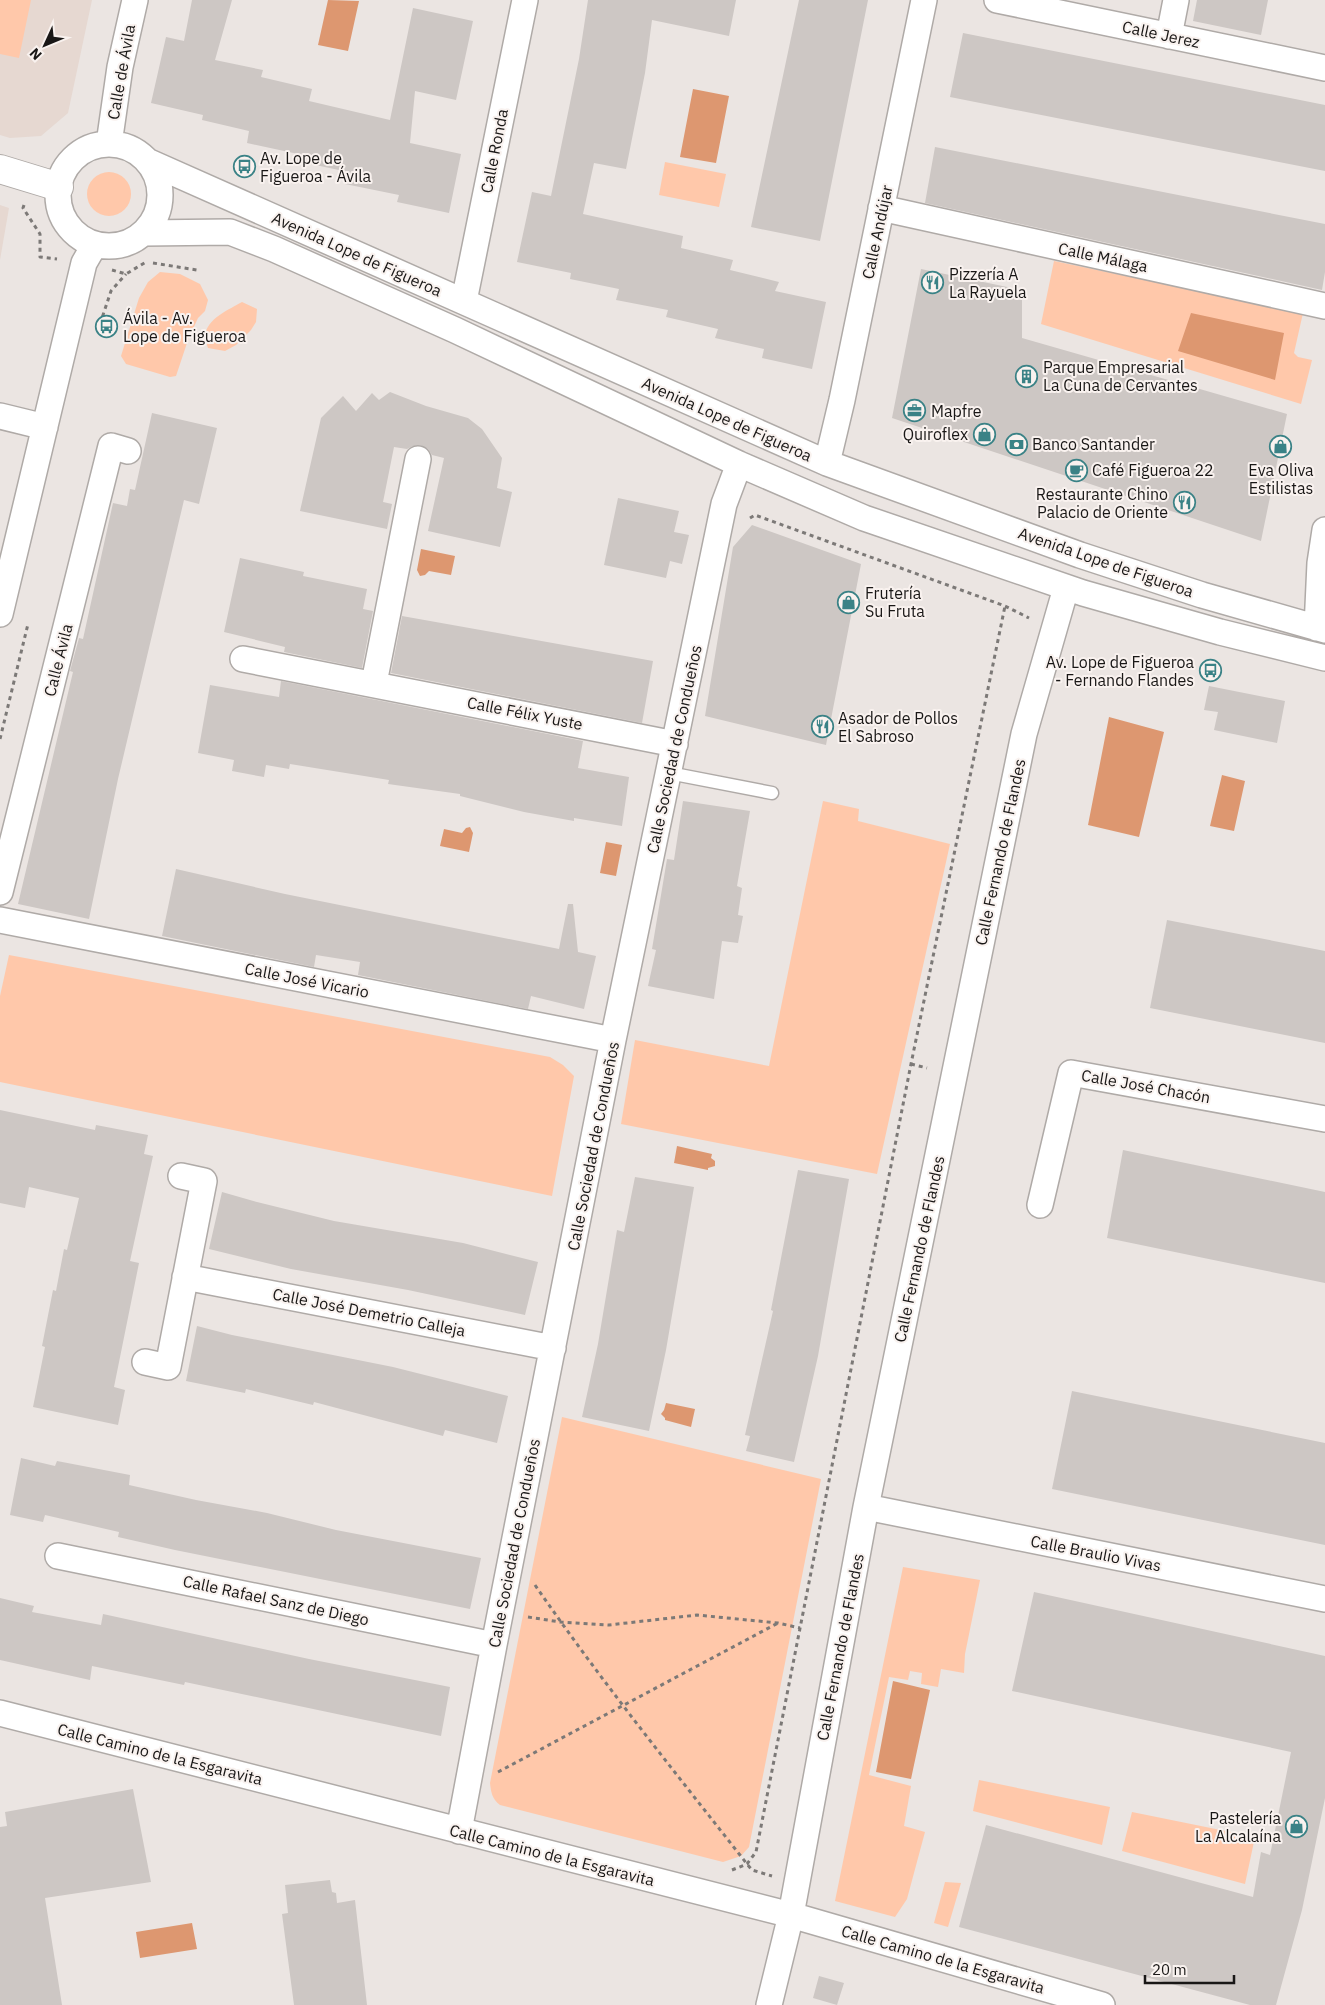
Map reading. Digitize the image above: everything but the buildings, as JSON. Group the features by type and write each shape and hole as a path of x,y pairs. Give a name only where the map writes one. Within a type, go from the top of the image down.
{"street":[{"name":"Calle de Ávila","path":"109,144 120,68 135,0"},
{"name":"Calle Ronda","path":"464,301 525,0"},
{"name":"Calle Andújar","path":"826,463 842,400 924,0"},
{"name":"Calle Jerez","path":"997,0 1325,68"},
{"path":"1169,36 1176,0"},
{"path":"109,144 129,148 147,161 158,181 160,194 159,207 154,221 144,233 133,241 120,246 95,244 82,238 70,229 62,216 58,202 59,188 67,167 77,156 90,148 109,144"},
{"name":"Avenida Lope de Figueroa","path":"147,161 826,463 1080,555 1202,595 1321,629"},
{"path":"0,169 59,188"},
{"name":"Calle Málaga","path":"881,208 1325,306"},
{"name":"Avenida Lope de Figueroa","path":"144,233 230,232 274,249 455,330 738,464 864,518 1066,588 1220,632 1325,658"},
{"path":"0,614 84,263 95,244"},
{"path":"0,416 45,427"},
{"name":"Calle Ávila","path":"0,892 111,446 128,451"},
{"path":"374,683 418,460"},
{"name":"Calle Sociedad de Condueños","path":"459,1831 613,1040 724,504 738,464"},
{"path":"1321,629 1320,563 1325,530"},
{"name":"Calle Fernando de Flandes","path":"769,2005 791,1915 866,1507 1024,734 1066,588"},
{"name":"Calle Félix Yuste","path":"243,659 374,683 675,744"},
{"name":"Calle José Vicario","path":"0,920 613,1040"},
{"name":"Calle José Chacón","path":"1040,1206 1071,1073 1325,1119"},
{"path":"145,1362 168,1367 204,1180 181,1176"},
{"name":"Calle José Demetrio Calleja","path":"185,1276 553,1348"},
{"name":"Calle Braulio Vivas","path":"866,1507 1325,1599"},
{"name":"Calle Rafael Sanz de Diego","path":"58,1556 494,1645"},
{"name":"Calle Camino de la Esgaravita","path":"0,1713 791,1915 1102,2005"}],"lane":[{"path":"669,773 772,793"}],"path":[{"path":"724,1871 736,1870 747,1864 756,1852 911,1064 1005,606 755,515 746,521"},
{"path":"530,1578 560,1622 752,1870 796,1883"},
{"path":"523,1616 560,1622 609,1625 697,1615 778,1623 800,1628"},
{"path":"493,1775 778,1623"}],"shaded area":[{"path":"0,0 92,0 68,113 41,136 10,138 0,135"},
{"path":"0,0 31,0 19,58 0,54"},
{"path":"328,0 359,1 348,51 318,45"},
{"path":"693,89 729,96 716,163 680,157"},
{"path":"665,162 726,174 719,207 659,195"},
{"path":"105,172 113,172 125,178 131,194 125,210 113,216 105,216 93,210 87,198 87,190 93,178"},
{"path":"0,205 9,208 0,260"},
{"path":"1054,261 1303,313 1294,353 1298,357 1312,360 1301,404 1041,324"},
{"path":"160,272 180,274 200,284 208,300 205,311 198,318 188,340 176,376 170,377 126,364 121,356 139,298 148,282"},
{"path":"242,302 257,309 256,322 251,330 236,345 225,351 208,348 205,336 210,324 219,315"},
{"path":"1191,313 1284,333 1275,380 1178,351"},
{"path":"421,549 455,556 451,575 429,571 425,575 420,576 417,570"},
{"path":"1109,717 1164,732 1139,837 1088,825"},
{"path":"1222,775 1245,781 1234,831 1210,826"},
{"path":"823,801 859,809 858,821 950,844 877,1174 621,1124 635,1040 769,1066"},
{"path":"470,827 473,833 469,852 440,846 444,829 462,833 466,828"},
{"path":"606,842 622,845 616,876 600,873"},
{"path":"9,955 550,1057 563,1065 574,1076 552,1196 0,1082 0,996"},
{"path":"677,1146 712,1154 711,1158 715,1161 715,1166 708,1168 708,1170 674,1163"},
{"path":"666,1403 695,1409 691,1427 665,1420 661,1414"},
{"path":"562,1417 821,1479 749,1847 741,1856 723,1862 500,1805 492,1795 490,1783"},
{"path":"903,1567 980,1580 965,1654 964,1673 941,1669 938,1687 921,1684 922,1673 910,1671 908,1680 889,1677 869,1775 911,1786 904,1826 925,1832 907,1899 895,1917 835,1901"},
{"path":"893,1681 930,1690 911,1779 876,1772"},
{"path":"979,1780 1110,1807 1102,1845 973,1811"},
{"path":"1132,1812 1255,1837 1245,1884 1122,1851"},
{"path":"945,1882 961,1883 948,1927 934,1923"},
{"path":"192,1923 197,1949 140,1958 136,1932"}],"place":[{"name":"Av. Lope de Figueroa - Ávila","path":"244,167"},
{"name":"Pizzería A La Rayuela","path":"933,283"},
{"name":"Ávila - Av. Lope de Figueroa","path":"107,327"},
{"name":"Parque Empresarial La Cuna de Cervantes","path":"1027,376"},
{"name":"Mapfre","path":"915,411"},
{"name":"Quiroflex","path":"984,434"},
{"name":"Banco Santander","path":"1016,444"},
{"name":"Eva Oliva Estilistas","path":"1281,446"},
{"name":"Café Figueroa 22","path":"1076,470"},
{"name":"Restaurante Chino Palacio de Oriente","path":"1184,503"},
{"name":"Frutería Su Fruta","path":"849,602"},
{"name":"Av. Lope de Figueroa - Fernando Flandes","path":"1210,671"},
{"name":"Asador de Pollos El Sabroso","path":"822,727"},
{"name":"Pastelería La Alcalaína","path":"1297,1827"}]}
